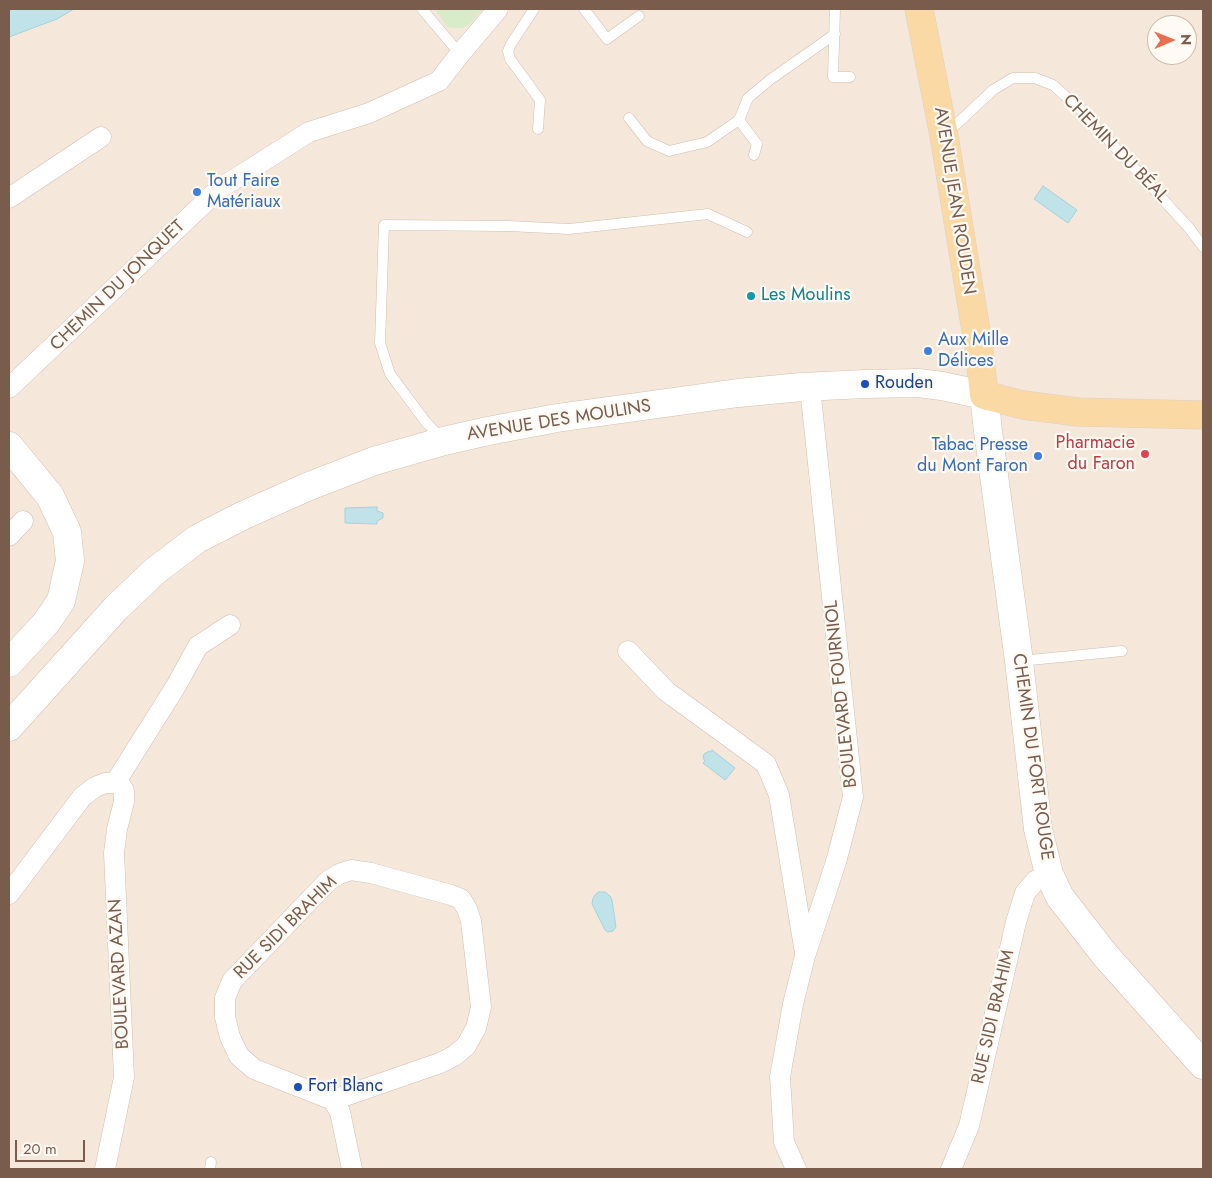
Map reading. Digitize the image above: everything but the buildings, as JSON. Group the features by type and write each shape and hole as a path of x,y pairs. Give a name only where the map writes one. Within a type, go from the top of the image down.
{"main road":[{"name":"AVENUE JEAN ROUDEN","path":"920,9 944,136 979,349 984,395"},
{"name":"AVENUE DES MOULINS","path":"9,727 116,608 155,572 197,539 244,514 374,460 444,441 557,418 738,393 865,384 942,386 1023,405 1078,412 1203,415"},
{"name":"CHEMIN DU FORT ROUGE","path":"984,395 1019,661 1038,828 1049,874 1060,897 1105,955 1203,1065"},
{"path":"9,446 50,496 67,532 70,561 61,601 46,622 9,663"}],"street":[{"name":"CHEMIN DU JONQUET","path":"9,388 219,189 309,132 369,113 439,82 498,9"},
{"path":"9,198 101,137"},
{"name":"BOULEVARD FOURNIOL","path":"796,1169 784,1142 780,1077 793,1004 805,956 836,862 852,797 810,387"},
{"path":"9,536 23,522"},
{"path":"9,894 82,797 95,787 106,783 115,783 176,686 198,646 230,625"},
{"path":"628,651 666,691 766,764 779,795 805,956"},
{"name":"BOULEVARD AZAN","path":"105,1169 124,1077 114,853 124,802 124,791 121,786 115,783"},
{"name":"RUE SIDI BRAHIM","path":"351,870 371,873 461,899 471,921 481,1007 476,1028 466,1046 454,1056 440,1063 333,1100 254,1069 239,1056 230,1037 225,1017 225,998 232,981 328,881 339,874 351,870"},
{"name":"RUE SIDI BRAHIM","path":"951,1169 969,1126 1016,922 1025,893 1035,881 1049,874"},
{"path":"333,1100 340,1112 352,1169"}],"lane":[{"path":"534,9 511,44 508,52 510,59 540,100 538,129"},
{"path":"584,9 607,39 639,16"},
{"path":"835,9 833,77 850,77"},
{"path":"425,12 460,54"},
{"path":"629,118 647,142 669,151 707,142 739,120 748,98 771,79 835,34"},
{"name":"CHEMIN DU BÉAL","path":"944,136 993,90 1013,78 1035,78 1053,85 1081,110 1190,229 1203,246"},
{"path":"739,120 757,144 754,155"},
{"path":"444,441 425,421 390,374 380,342 384,225 508,226 569,229 708,214 747,232"},
{"path":"1019,661 1122,651"}],"shaded area":[{"path":"9,9 1203,9 1203,1169 9,1169"}],"green space":[{"path":"435,9 483,9 470,24 463,28 455,28 447,27"}],"water":[{"path":"9,9 74,9 57,19 9,37"},
{"path":"1043,186 1077,210 1068,223 1034,199"},
{"path":"377,507 377,511 383,513 383,518 377,521 377,524 345,523 345,508"},
{"path":"712,750 735,768 725,780 703,763 705,761 703,758 704,754"},
{"path":"599,892 605,892 612,900 616,927 613,931 608,932 605,930 592,904 593,898"}],"place":[{"name":"Tout Faire Matériaux","path":"197,192"},
{"name":"Les Moulins","path":"751,296"},
{"name":"Aux Mille Délices","path":"928,351"},
{"name":"Rouden","path":"865,384"},
{"name":"Pharmacie du Faron","path":"1145,454"},
{"name":"Tabac Presse du Mont Faron","path":"1038,456"},
{"name":"Fort Blanc","path":"298,1087"}]}
